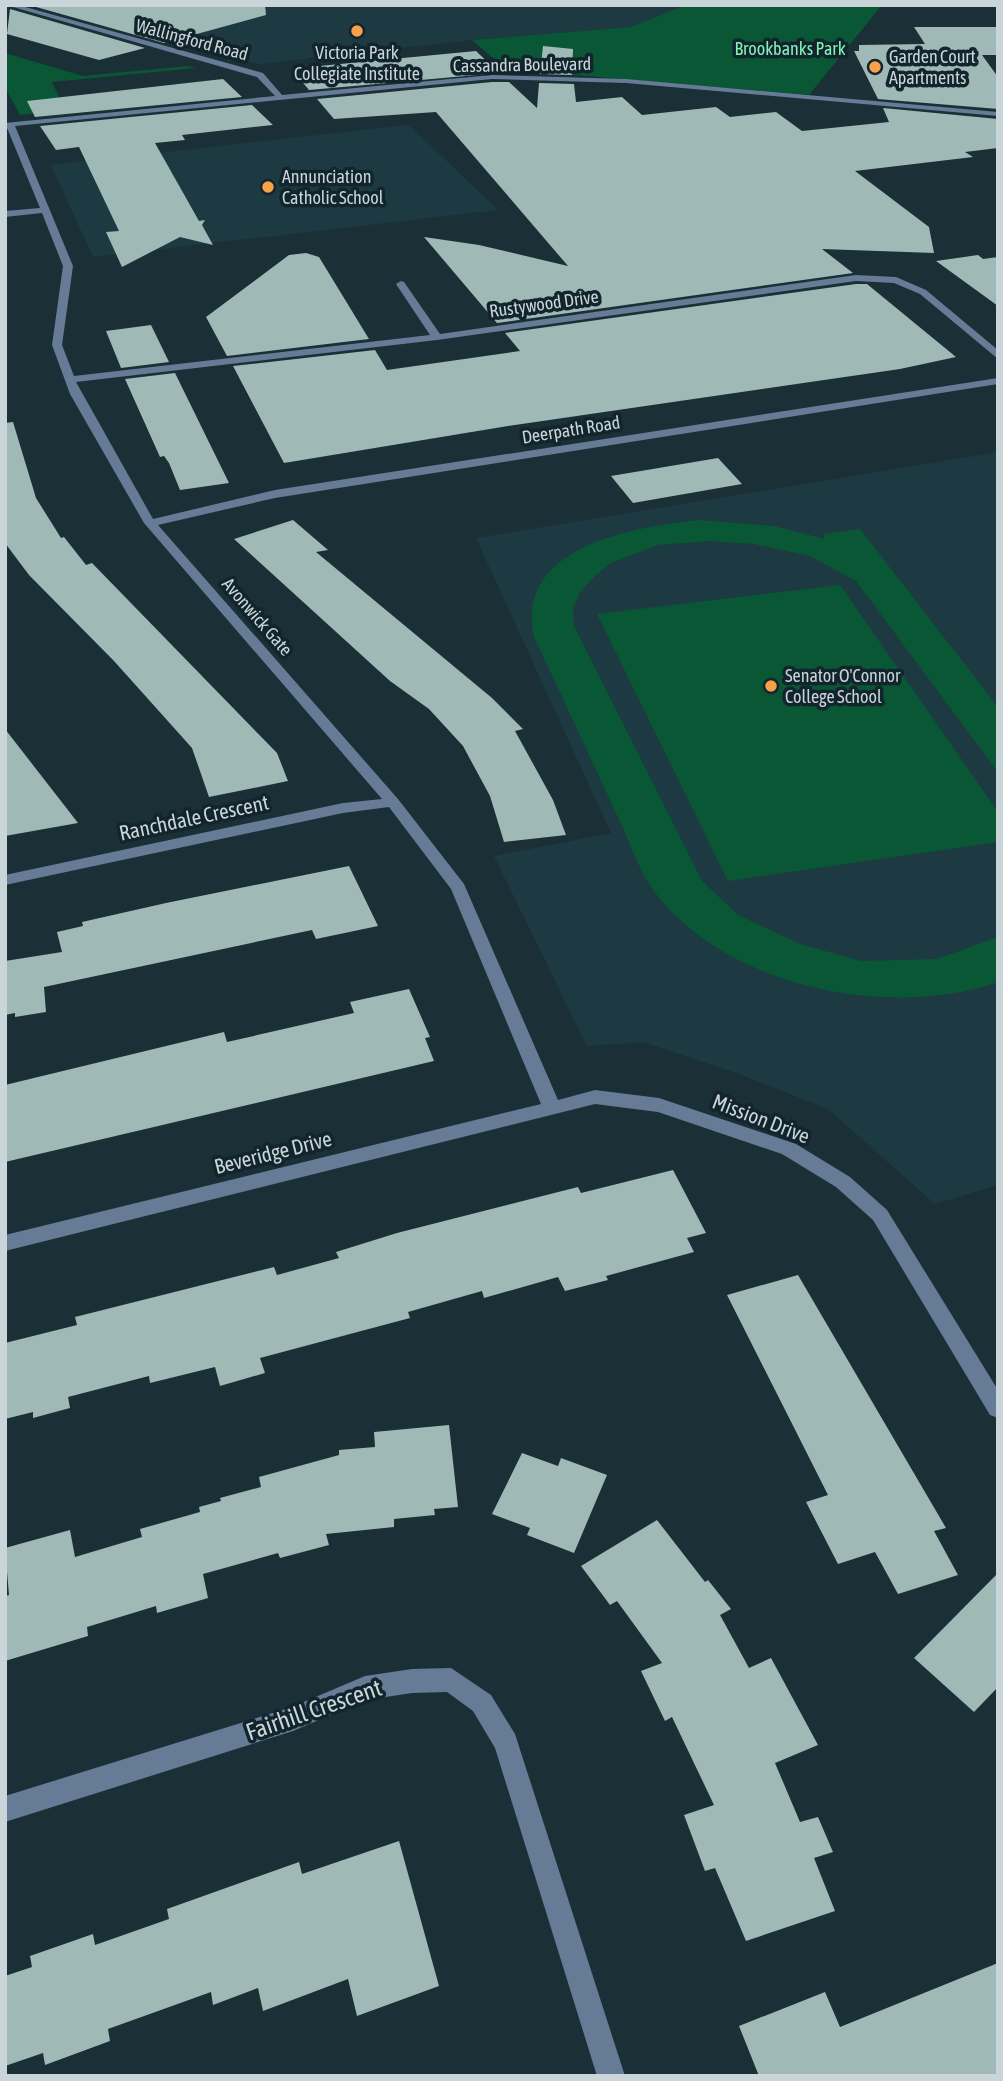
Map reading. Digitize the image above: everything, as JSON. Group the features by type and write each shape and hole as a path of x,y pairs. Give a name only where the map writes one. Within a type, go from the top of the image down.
{"street":[{"name":"Wallingford Road","path":"9,5 260,75 279,96"},
{"name":"Cassandra Boulevard","path":"7,125 492,77 637,82 998,114"},
{"name":"Avonwick Gate","path":"7,125 47,210 68,266 57,345 70,380 150,523 393,802 458,888 552,1107"},
{"path":"5,214 47,210"},
{"name":"Rustywood Drive","path":"70,380 438,337 856,278 896,280 923,292 998,356"},
{"path":"401,284 438,337"},
{"name":"Deerpath Road","path":"150,523 275,494 998,381"},
{"name":"Ranchdale Crescent","path":"5,880 343,808 393,802"},
{"name":"Mission Drive","path":"552,1107 595,1097 659,1105 789,1149 843,1182 880,1215 998,1409"},
{"name":"Beveridge Drive","path":"5,1243 552,1107"},
{"name":"Fairhill Crescent","path":"5,1810 293,1719 365,1688 412,1681 451,1680 482,1703 506,1743 611,2076"}],"shaded area":[{"name":"Victoria Park Collegiate Institute","path":"43,5 686,5 631,27 472,40 258,64"},
{"name":"Annunciation Catholic School","path":"409,125 498,210 93,257 51,165"},
{"name":"Senator O'Connor College School","path":"998,452 998,1185 935,1204 828,1109 739,1074 643,1042 587,1046 494,856 611,833 476,538"}],"green space":[{"name":"Brookbanks Park","path":"686,5 882,5 809,95 506,69 472,40 631,27"},
{"path":"5,53 83,76 188,66 196,68 52,82 65,110 20,115 5,87"},
{"path":"699,520 774,526 825,539 823,534 860,529 998,707 998,772 856,581 810,556 754,544 710,541 658,545 611,563 580,592 573,608 574,626 702,881 738,915 800,944 861,961 937,959 998,937 998,982 955,993 908,997 860,995 812,987 765,972 722,951 685,924 648,883 534,637 533,606 542,581 560,562 585,547 643,528"},
{"path":"840,585 998,812 998,842 728,881 597,614"}],"building":[{"path":"29,5 265,5 266,15 164,43"},
{"path":"10,9 145,48 99,60 7,34"},
{"path":"914,27 998,27 998,55 982,55 998,77 998,109 878,99 854,51 859,51 859,45 925,44"},
{"path":"543,46 573,49 572,75 540,74"},
{"path":"476,51 499,73 309,90 294,72 312,70 309,67"},
{"path":"223,79 242,97 35,117 27,101"},
{"path":"509,82 537,108 539,83 574,84 576,102 622,97 642,115 716,107 730,117 776,112 802,131 889,122 883,108 998,119 998,148 965,152 973,157 855,171 929,227 934,253 822,249 853,273 497,323 424,237 479,245 568,266 436,112 334,119 317,99"},
{"path":"252,105 273,125 182,135 185,140 155,143 199,221 205,220 202,225 213,245 180,237 122,267 106,232 119,231 79,147 56,150 40,126"},
{"path":"306,253 319,257 369,339 227,356 206,317 289,255"},
{"path":"978,255 983,259 998,257 998,306 936,261"},
{"path":"867,284 956,357 900,369 508,426 284,463 233,366 375,350 387,370 520,351 505,333"},
{"path":"151,325 169,362 121,368 106,331"},
{"path":"175,373 229,483 180,490 169,463 164,456 160,457 125,379"},
{"path":"13,422 36,498 61,538 64,537 86,565 92,563 277,753 288,781 209,797 192,748 114,661 29,575 5,543 5,423"},
{"path":"718,458 742,484 633,503 611,476"},
{"path":"293,520 328,550 316,552 492,698 523,729 515,731 553,800 566,835 504,842 490,796 463,746 429,709 390,681 234,539"},
{"path":"5,729 78,823 5,836"},
{"path":"349,866 378,926 316,939 312,930 44,987 46,1012 15,1017 15,1013 5,1015 5,961 62,952 57,932 83,926 82,922 166,903"},
{"path":"409,989 430,1037 425,1038 434,1061 5,1162 5,1085 224,1032 227,1042 354,1013 350,1002"},
{"path":"673,1170 706,1233 687,1238 694,1252 606,1276 608,1280 565,1291 558,1277 484,1298 482,1291 408,1312 410,1318 260,1358 265,1373 220,1386 215,1367 150,1383 149,1376 68,1397 70,1408 33,1418 33,1412 5,1419 5,1343 77,1325 75,1317 274,1267 277,1275 339,1258 336,1252 397,1233 578,1187 581,1193"},
{"path":"798,1275 946,1528 934,1531 958,1575 898,1594 875,1552 838,1564 806,1502 828,1495 727,1295"},
{"path":"449,1425 458,1507 434,1509 435,1515 394,1519 394,1527 326,1534 329,1545 280,1558 278,1553 203,1574 208,1598 157,1613 156,1606 87,1627 88,1636 5,1661 5,1596 9,1595 5,1548 70,1530 75,1557 142,1537 140,1529 200,1512 199,1507 221,1501 220,1498 261,1487 259,1477 339,1455 339,1450 375,1447 374,1432"},
{"path":"522,1453 558,1466 561,1458 607,1475 574,1553 527,1535 530,1528 492,1514"},
{"path":"657,1520 705,1582 708,1580 731,1609 720,1615 749,1668 771,1658 818,1745 775,1763 800,1822 818,1817 833,1852 814,1858 835,1911 746,1941 715,1868 705,1871 684,1815 714,1805 672,1717 665,1721 641,1671 662,1663 617,1601 610,1605 581,1566"},
{"path":"998,1573 998,1687 974,1712 914,1658"},
{"path":"399,1841 439,1986 357,2016 348,1979 263,2011 258,1988 213,2005 211,1992 108,2029 110,2041 45,2065 43,2053 5,2066 5,1976 32,1967 30,1956 93,1934 95,1945 169,1919 167,1909 299,1862 302,1874"},
{"path":"998,1963 998,2076 759,2076 739,2026 825,1992 840,2027"}],"place":[{"name":"Victoria Park Collegiate Institute","path":"357,31"},
{"name":"Garden Court Apartments","path":"875,67"},
{"name":"Annunciation Catholic School","path":"268,187"},
{"name":"Senator O'Connor College School","path":"771,686"}]}
